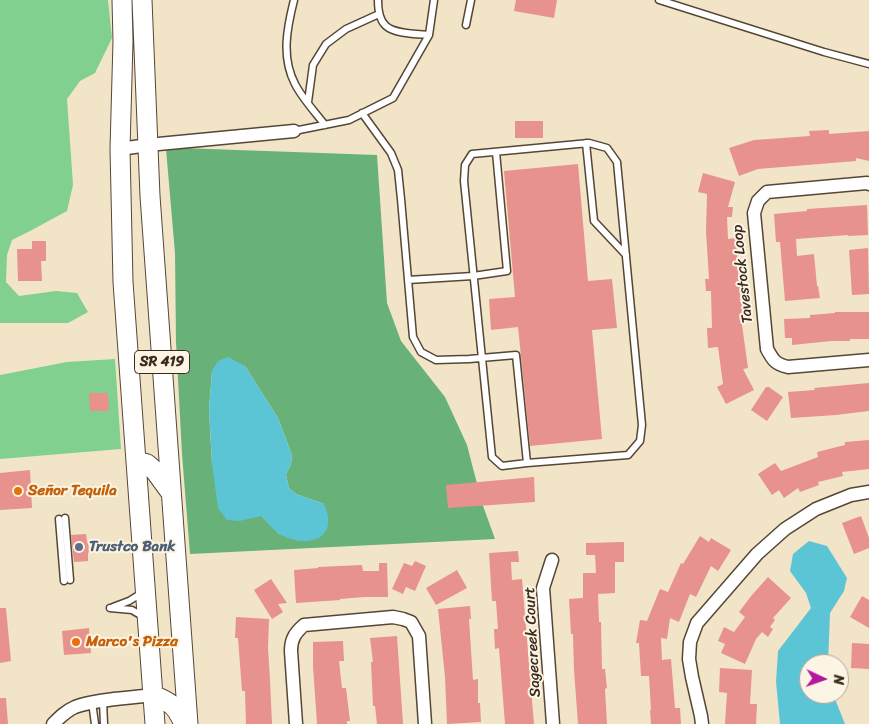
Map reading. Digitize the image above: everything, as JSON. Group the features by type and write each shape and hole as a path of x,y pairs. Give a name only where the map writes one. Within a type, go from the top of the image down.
{"main road":[{"name":"SR 419","path":"122,0 123,41 120,149 123,282 155,724"},
{"name":"SR 419","path":"142,0 158,320 188,724"},
{"path":"136,460 147,464 155,471 171,494"},
{"path":"153,695 166,700 178,711 184,724"}],"street":[{"path":"120,149 294,131"},
{"name":"Tavestock Loop","path":"869,184 767,192 758,201 754,213 767,349 773,360 780,365 788,367 869,360"},
{"path":"702,724 702,716 689,659 690,642 697,623 757,554 785,529 816,509 851,495 869,492"},
{"name":"Sagecreek Court","path":"552,560 544,588 553,724"},
{"path":"296,724 291,640 297,630 304,625 393,617 411,622 419,636 425,724"},
{"path":"53,724 63,714 75,707 97,702 153,695"}],"lane":[{"path":"294,0 286,36 287,63 295,84 325,124"},
{"path":"378,0 379,14 386,26 398,31 428,35"},
{"path":"294,131 349,120 393,98 428,35 434,0"},
{"path":"466,24 471,0"},
{"path":"659,0 824,52 869,64"},
{"path":"308,102 313,65 326,44 346,29 379,14"},
{"path":"362,113 391,153 398,170 413,337 421,352 436,360 516,355 528,463"},
{"path":"586,143 594,221 626,255"},
{"path":"586,143 607,148 617,162 642,425 640,441 628,455 502,466 492,458 464,182 464,165 472,154 586,143"},
{"path":"408,280 473,276 507,270 496,152"},
{"path":"62,519 67,580"},
{"path":"145,591 129,601 110,608 132,610 147,619"},
{"path":"95,724 97,702"},
{"path":"97,702 104,724"}],"green space":[{"path":"0,0 108,0 112,38 95,73 80,81 67,99 73,185 67,211 12,240 7,255 6,282 19,296 56,291 77,293 88,312 68,323 0,323"},
{"path":"166,149 377,155 387,303 401,341 445,397 467,445 482,503 495,539 190,554 176,342 175,253","holes":["245,366 278,418 292,455 291,464 286,475 289,488 296,494 324,504 279,534 212,464 209,410 212,371"]},
{"path":"115,359 121,449 0,459 0,375 67,362"}],"water":[{"path":"228,357 245,366 278,418 292,455 291,464 286,475 289,488 296,494 324,504 328,516 328,526 325,533 319,538 311,541 291,539 278,533 262,516 239,521 227,520 218,508 212,464 209,410 212,371 218,361"},
{"path":"809,541 827,546 847,578 844,591 830,613 828,654 799,654 799,704 837,704 845,724 780,724 776,682 778,651 811,608 806,593 790,571 793,554"}],"building":[{"path":"516,0 557,0 554,18 514,11"},
{"path":"515,121 543,121 543,138 515,138"},
{"path":"829,130 829,134 869,131 869,161 856,158 856,161 758,169 739,176 729,148 754,140 810,136 809,131"},
{"path":"578,164 588,281 612,279 617,328 592,330 602,439 530,446 518,327 491,330 489,299 515,297 504,171"},
{"path":"703,173 735,182 728,207 733,207 732,217 727,217 728,239 736,238 740,302 742,302 742,325 748,368 743,369 754,390 726,404 717,387 723,384 718,347 708,348 707,328 712,328 711,291 706,291 705,279 709,279 706,231 707,194 698,192"},
{"path":"867,205 868,235 796,239 797,256 814,254 820,298 785,301 780,242 776,242 774,214 807,211 807,209"},
{"path":"32,241 46,241 46,261 41,261 42,281 18,281 17,249 32,249"},
{"path":"868,248 869,294 852,295 849,250"},
{"path":"835,312 869,312 869,339 792,345 792,338 785,338 784,319 810,318 810,315"},
{"path":"869,383 869,411 791,418 788,392"},
{"path":"766,387 769,387 783,397 767,421 751,410"},
{"path":"89,393 108,393 109,411 90,411"},
{"path":"869,440 869,469 842,472 843,476 818,482 819,485 800,492 798,488 784,498 779,490 772,495 758,474 775,463 781,471 818,457 817,452 845,445 845,442"},
{"path":"30,470 32,508 0,510 0,473"},
{"path":"534,477 535,502 448,508 446,485"},
{"path":"861,516 869,538 869,548 854,554 842,523"},
{"name":"Trustco Bank","path":"86,534 89,552 88,561 74,562 71,535"},
{"path":"700,536 709,542 711,538 731,550 718,571 711,566 696,597 690,594 679,622 670,618 667,639 661,638 662,660 671,659 675,708 680,708 681,724 651,724 649,676 641,676 639,643 636,643 640,620 647,621 660,589 668,592 681,563 683,564"},
{"path":"624,542 624,562 615,562 615,593 598,594 599,622 601,622 602,669 605,669 607,688 605,689 607,724 578,724 569,599 583,598 583,573 596,573 595,555 586,555 586,543"},
{"path":"518,551 519,562 511,562 512,580 522,579 534,724 505,724 499,648 495,649 494,629 498,629 496,601 492,601 489,553"},
{"path":"415,561 426,566 415,591 406,587 403,594 392,589 404,563 412,566"},
{"path":"379,563 387,563 388,597 364,597 296,603 294,570 362,565 363,571 379,571"},
{"path":"457,570 467,588 436,605 426,588"},
{"path":"768,577 791,598 773,618 775,620 770,627 773,629 768,637 762,632 756,639 745,664 721,653 725,644 718,641 724,627 734,632 745,617 739,612"},
{"path":"271,579 287,603 278,604 283,612 272,619 254,590"},
{"path":"862,596 869,600 869,628 850,617"},
{"path":"470,606 471,619 469,619 473,680 478,679 478,703 480,703 481,722 447,724 445,677 438,609"},
{"path":"0,608 6,608 11,661 0,663"},
{"path":"236,617 269,619 268,648 272,724 246,724 245,691 242,691 238,638 235,638"},
{"name":"Marco's Pizza","path":"89,628 91,653 64,655 62,631"},
{"path":"397,636 403,724 377,724 375,706 373,706 371,662 373,662 370,638"},
{"path":"343,641 344,661 339,661 342,688 346,688 350,721 347,721 347,724 317,724 313,642"},
{"path":"852,643 869,644 869,669 851,668"},
{"path":"720,668 752,670 750,704 757,704 756,724 725,724 727,693 719,692"},
{"path":"0,698 6,698 8,724 0,724"}],"place":[{"name":"Señor Tequila","path":"18,491"},
{"name":"Trustco Bank","path":"79,547"},
{"name":"Marco's Pizza","path":"76,642"}]}
